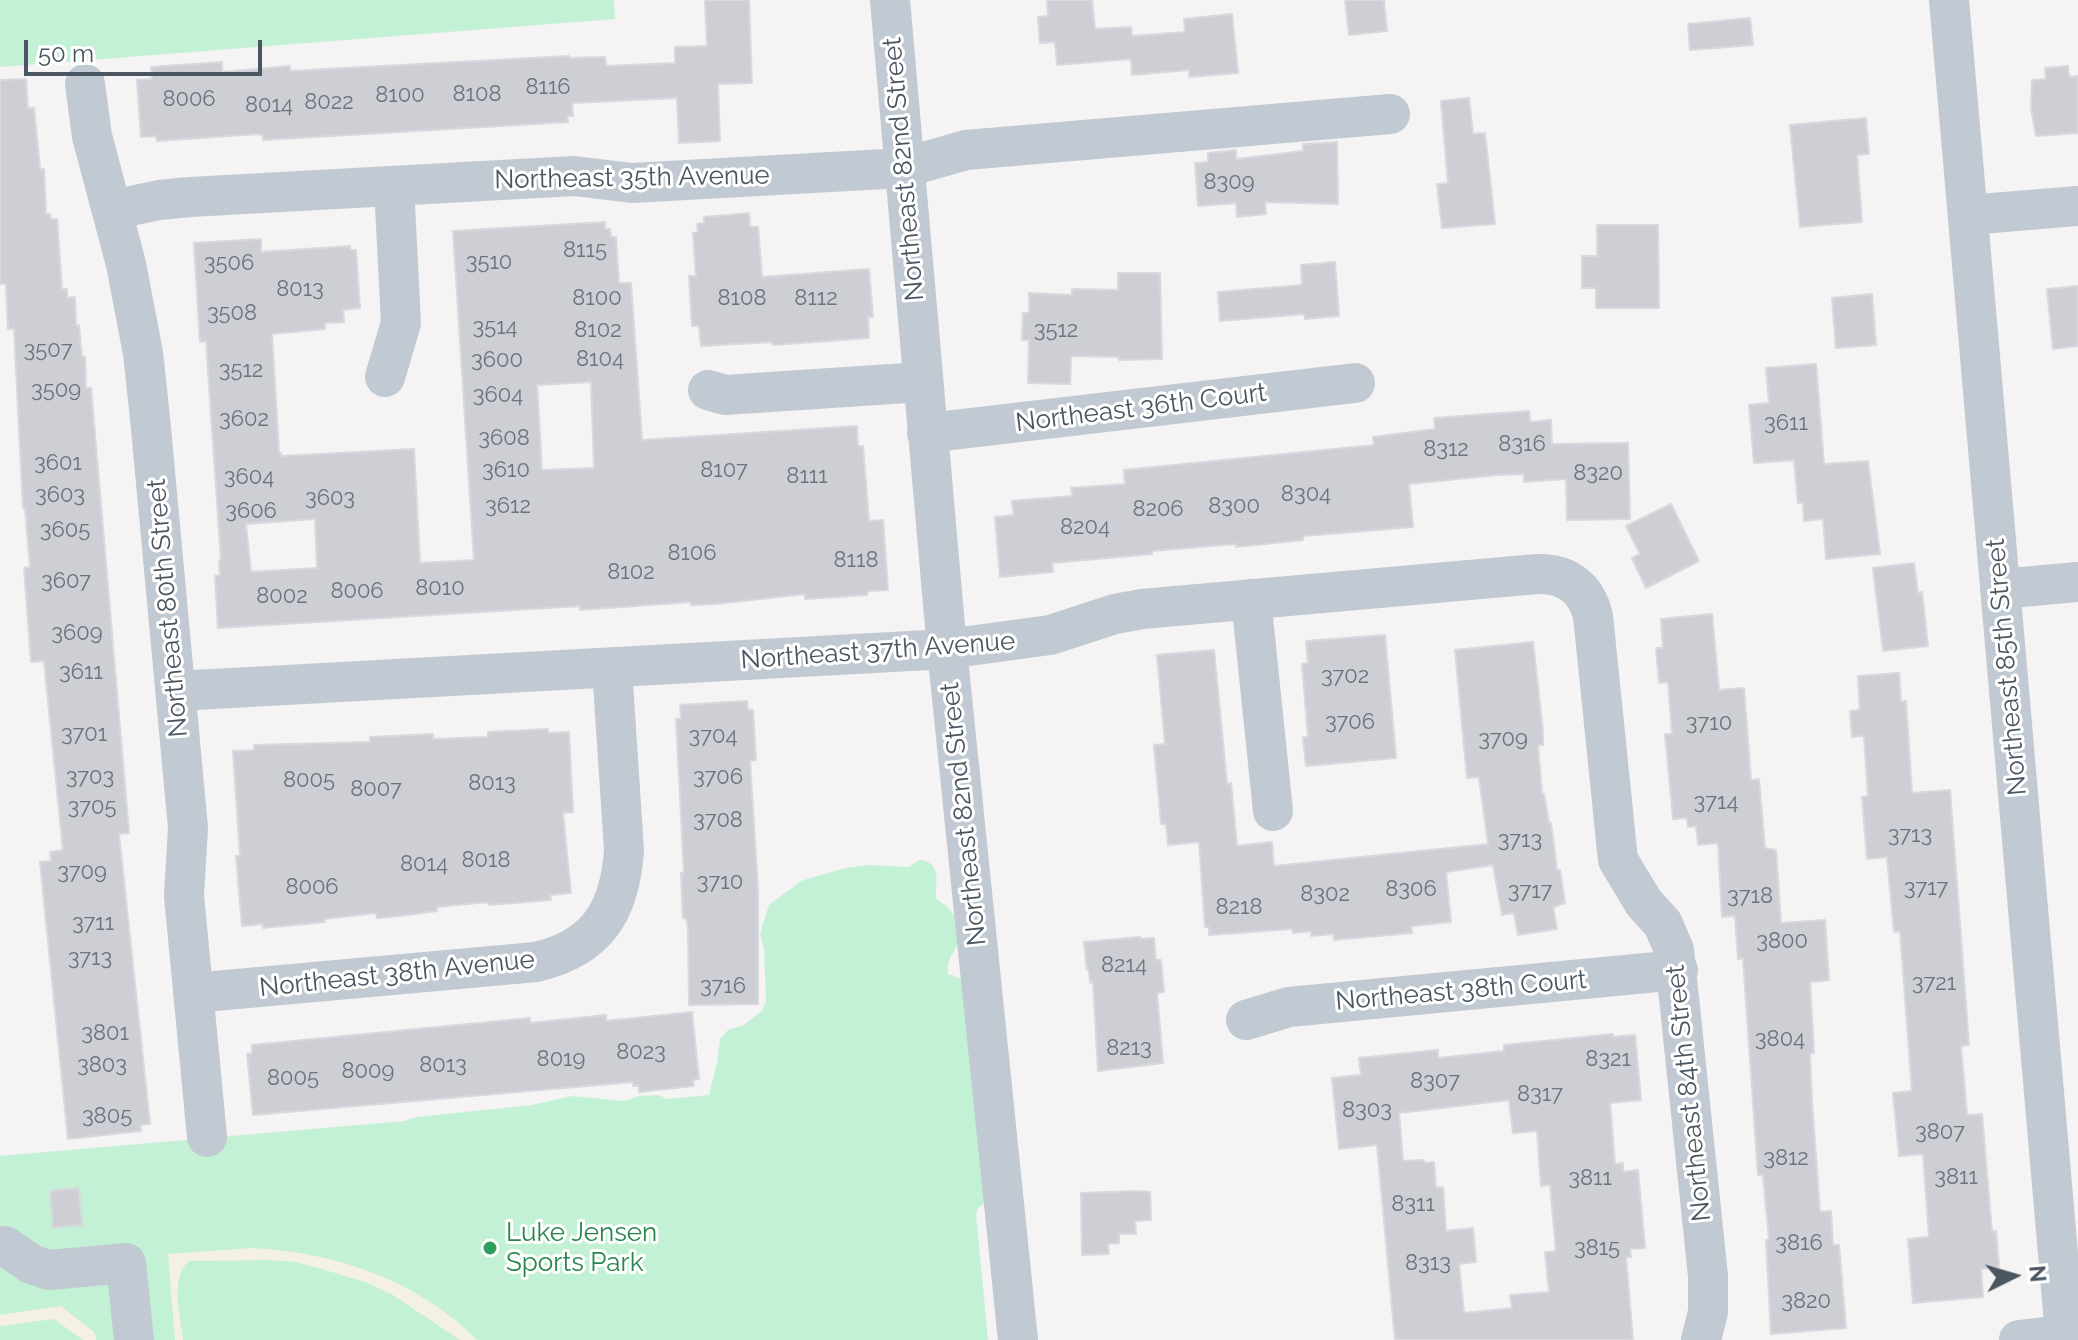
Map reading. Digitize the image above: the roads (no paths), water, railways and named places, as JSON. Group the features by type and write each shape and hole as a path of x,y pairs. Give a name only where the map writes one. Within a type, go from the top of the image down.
{"street":[{"name":"Northeast 82nd Street","path":"890,0 947,649 1018,1340"},
{"name":"Northeast 85th Street","path":"1949,0 2000,589 2072,1334"},
{"name":"Northeast 80th Street","path":"85,84 92,136 126,264 143,353 188,828 184,896 207,1137"},
{"name":"Northeast 35th Avenue","path":"112,210 190,197 574,176 632,183 903,168 966,150 1390,114"},
{"path":"385,377 401,323 394,186"},
{"path":"1968,215 2078,206"},
{"path":"708,390 725,395 922,382"},
{"name":"Northeast 36th Court","path":"927,433 1355,383"},
{"name":"Northeast 37th Avenue","path":"176,691 947,649 1050,635 1129,611 1547,574 1573,582"},
{"name":"Northeast 84th Street","path":"1573,582 1586,597 1593,616 1618,860 1624,874 1671,938 1678,970 1709,1297 1701,1340"},
{"path":"2000,589 2078,582"},
{"path":"1251,599 1273,811"},
{"name":"Northeast 38th Avenue","path":"193,993 536,962 576,948 593,934 610,913 618,896 622,873 624,850 612,668"},
{"name":"Northeast 38th Court","path":"1246,1020 1289,1007 1678,970"},
{"path":"5,1246 31,1264 49,1270 126,1263 134,1340"},
{"path":"2019,1340 2072,1334"}],"place":[{"name":"Luke Jensen Sports Park","path":"490,1248"}]}
